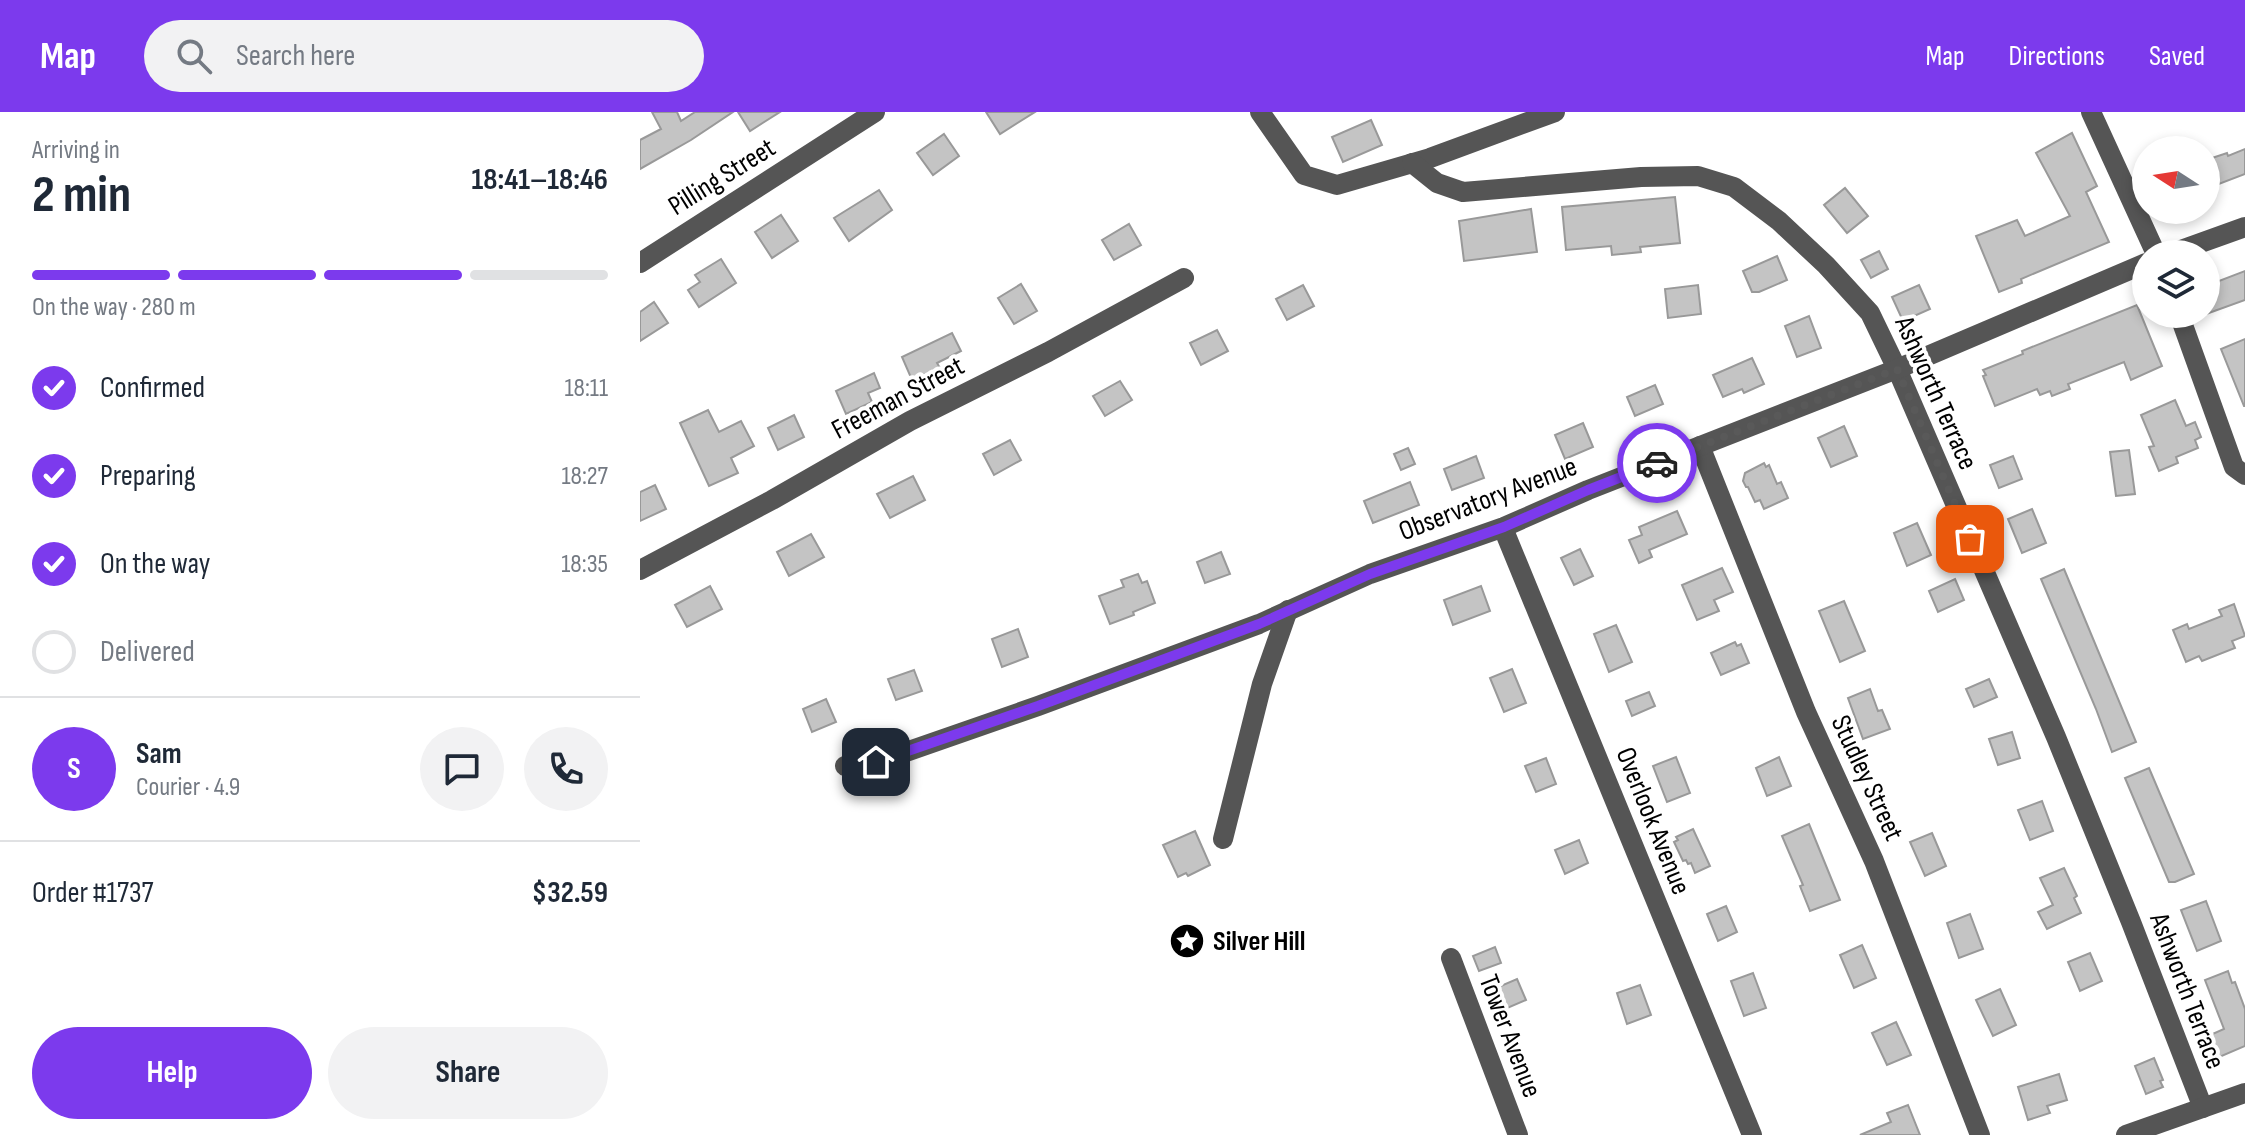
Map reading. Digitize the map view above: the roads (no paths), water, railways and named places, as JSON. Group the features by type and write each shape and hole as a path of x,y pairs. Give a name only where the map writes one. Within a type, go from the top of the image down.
{"street":[{"name":"Pilling Street","path":"640,263 875,112"},
{"path":"1260,112 1304,175 1337,185 1412,163 1555,112"},
{"path":"2091,112 2150,240"},
{"name":"Ashworth Terrace","path":"1412,163 1437,183 1463,192 1641,177 1698,176 1734,187 1779,221 1826,265 1870,313 2056,737 2203,1108"},
{"path":"2209,240 2245,227"},
{"name":"Observatory Avenue","path":"845,766 860,768 1259,624 1370,574 1503,528 1588,490 1897,369 2132,269"},
{"name":"Freeman Street","path":"640,570 772,500 910,421 1048,352 1184,278"},
{"path":"2184,328 2234,467 2245,475"},
{"name":"Studley Street","path":"1700,446 1806,712 1874,861 1980,1135"},
{"name":"Overlook Avenue","path":"1503,528 1752,1135"},
{"path":"1223,839 1262,684 1288,610"},
{"name":"Tower Avenue","path":"1451,958 1518,1135"},
{"path":"2126,1135 2245,1093"}],"place":[{"name":"Silver Hill","path":"1187,941"}]}
